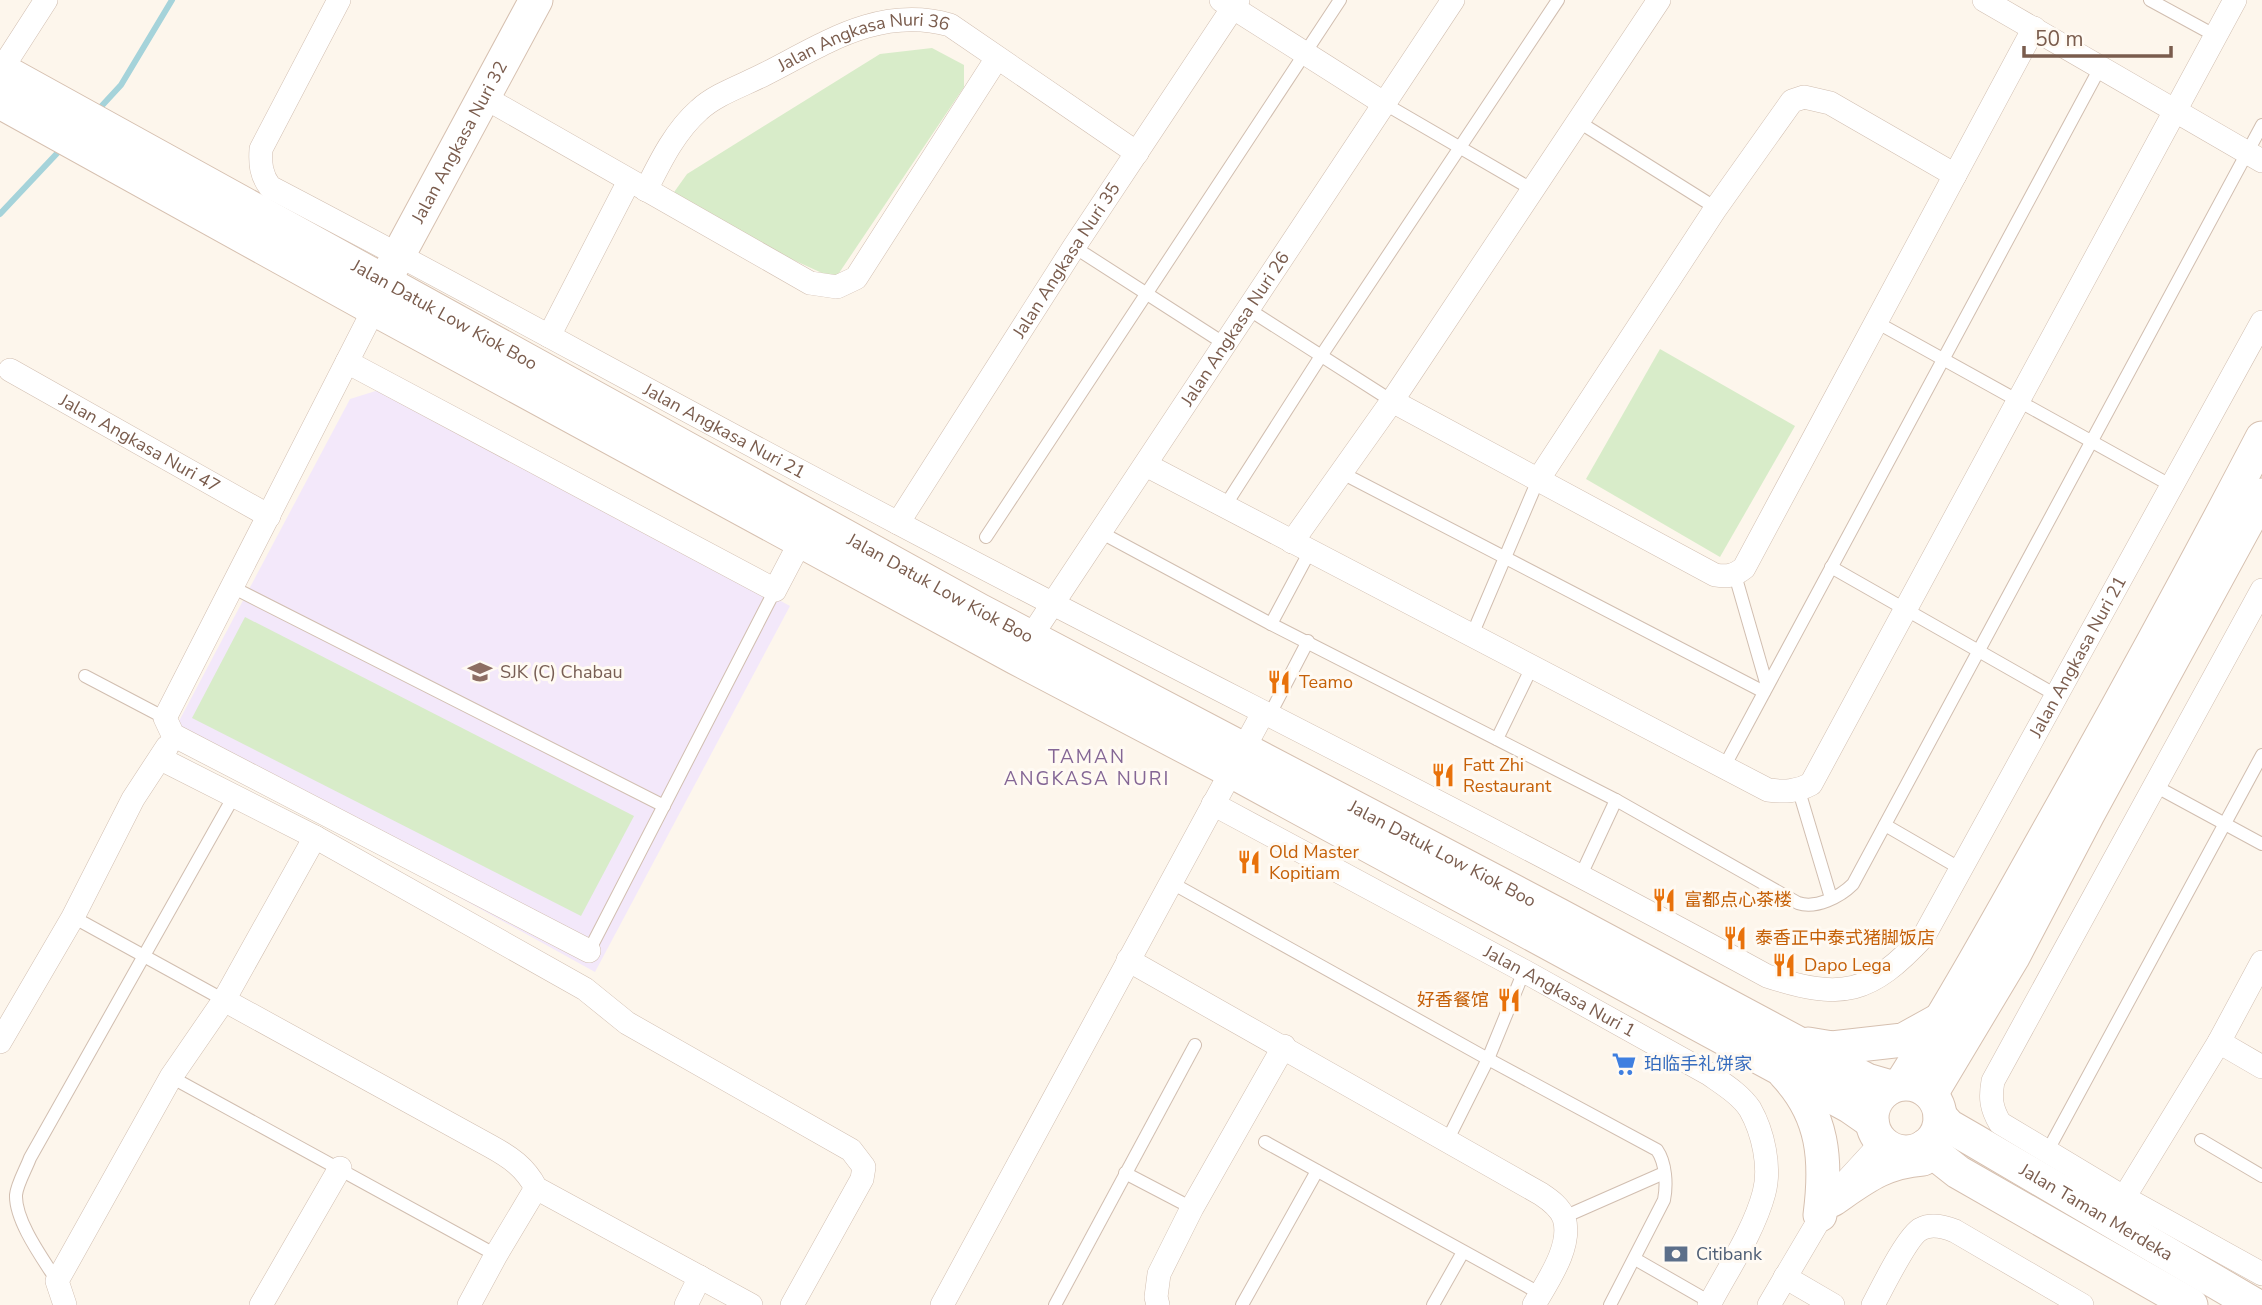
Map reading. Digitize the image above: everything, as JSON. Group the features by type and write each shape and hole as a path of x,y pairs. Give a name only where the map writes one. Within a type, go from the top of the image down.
{"main road":[{"name":"Jalan Angkasa Nuri 32","path":"386,282 482,96 536,0"},
{"name":"Jalan Datuk Low Kiok Boo","path":"1,69 49,113 124,154 386,282 807,529 1023,648 1787,1055 1916,1095"},
{"name":"Jalan Datuk Low Kiok Boo","path":"0,102 49,113"},
{"path":"1916,1095 1957,1023 2083,769 2206,546 2262,438"},
{"path":"1826,1208 1820,1137 1787,1055 1903,1040 1957,1023 2013,957 2262,495"},
{"path":"1957,1023 1950,1095 1957,1116 1975,1142"},
{"name":"Jalan Datuk Low Kiok Boo","path":"1787,1055 1877,1132"},
{"path":"1884,1091 1916,1095 1939,1127 1926,1146 1903,1152 1892,1149 1877,1132 1874,1105 1884,1091"},
{"name":"Jalan Taman Merdeka","path":"1916,1095 1950,1126 1975,1142 2117,1209 2255,1305"},
{"name":"Jalan Taman Merdeka","path":"1926,1146 1958,1172 2191,1305"},
{"path":"1826,1208 1874,1172 1898,1161 1923,1158 1958,1172"}],"street":[{"path":"1,69 46,0"},
{"name":"Jalan Angkasa Nuri 21","path":"340,0 261,149 260,162 263,177 270,187 386,282 550,335 898,523 1581,875 1767,976 1794,985 1825,990 1852,988 1879,978 1903,959 1924,936 2262,322"},
{"name":"Jalan Angkasa Nuri 26","path":"1023,648 1453,0"},
{"path":"1301,547 1342,472 1659,0"},
{"path":"1984,0 2255,157"},
{"path":"1146,465 1768,790 1799,791 1811,784 2235,0"},
{"path":"1231,3 1385,104"},
{"name":"Jalan Angkasa Nuri 35","path":"898,523 1231,3"},
{"name":"Jalan Angkasa Nuri 36","path":"550,335 637,186 700,109 850,31 899,19 927,18 950,25 1137,153"},
{"path":"1392,401 1715,575 1735,575 1744,568 2034,28"},
{"path":"482,96 810,283 836,287 856,278 997,58"},
{"path":"1538,480 1716,208 1783,111 1793,101 1804,97 1830,103 1955,175"},
{"path":"0,1042 73,917 133,799 154,764 160,759 169,726 232,587 386,282"},
{"path":"347,362 775,590 807,529"},
{"name":"Jalan Angkasa Nuri 47","path":"10,370 269,516"},
{"path":"2262,590 1993,1081 1990,1097 1993,1111 2000,1123 2047,1153 2117,1209 2262,1274"},
{"path":"942,1305 1170,882 1237,760 1266,715"},
{"path":"169,726 589,951"},
{"path":"160,759 315,837 584,989 627,1023 851,1150 864,1167 858,1188 792,1305"},
{"name":"Jalan Angkasa Nuri 1","path":"1213,804 1524,971 1709,1074 1731,1089 1749,1108 1761,1133 1766,1164 1765,1191 1756,1216 1709,1303"},
{"path":"65,1305 57,1281 171,1077 224,1000 315,837"},
{"path":"1128,960 1542,1194 1564,1217 1565,1234 1561,1253 1537,1300"},
{"path":"2117,1209 2219,1042 2262,962"},
{"path":"224,1000 517,1161 537,1188 751,1305"},
{"path":"2219,1042 2262,1067"},
{"path":"1158,1305 1156,1297 1159,1274 1192,1208 1284,1046"},
{"path":"1769,1305 1826,1208 1877,1132"},
{"path":"261,1305 340,1168"},
{"path":"469,1305 537,1188"},
{"path":"1879,1303 1913,1235 1920,1229 1936,1226 1955,1231 2082,1305"},
{"path":"686,1305 700,1277"},
{"path":"1785,1277 1833,1305"}],"lane":[{"path":"986,537 1340,0"},
{"path":"1225,506 1321,356 1558,0"},
{"path":"2150,0 2216,36"},
{"path":"1724,767 2101,66"},
{"path":"1385,104 1533,190"},
{"path":"1579,122 1716,208"},
{"path":"1100,532 1271,624 1616,800 1798,903 1810,905 1831,898 1853,884 2091,441 2255,157 2262,125"},
{"path":"1074,247 1225,344"},
{"path":"1248,309 1392,401"},
{"path":"1876,322 2172,486"},
{"path":"1342,472 1505,559 1766,689"},
{"path":"1472,635 1538,480"},
{"path":"1271,624 1301,547"},
{"path":"1830,567 2056,695"},
{"path":"1735,575 1766,689"},
{"path":"232,587 664,806"},
{"path":"589,951 775,590"},
{"path":"1266,715 1308,641"},
{"path":"1497,739 1532,667"},
{"path":"85,676 169,726"},
{"path":"2047,1153 2262,755"},
{"path":"2155,786 2262,844"},
{"path":"1799,791 1831,898"},
{"path":"57,1281 25,1228 18,1210 16,1194 30,1158 234,796"},
{"path":"1581,875 1616,800"},
{"path":"1885,825 1961,869"},
{"path":"1170,882 1488,1059 1650,1145 1661,1157 1666,1191 1664,1200 1610,1305"},
{"path":"73,917 224,1000"},
{"path":"1447,1141 1488,1059 1524,971"},
{"path":"1055,1305 1195,1045"},
{"path":"171,1077 496,1255"},
{"path":"2201,1140 2262,1176"},
{"path":"1265,1142 1463,1252 1537,1300"},
{"path":"1242,1305 1317,1171"},
{"path":"1564,1217 1664,1172"},
{"path":"1125,1173 1192,1208"},
{"path":"1433,1305 1463,1252"},
{"path":"1635,1259 1709,1303"}],"shaded area":[{"name":"SJK (C) Chabau","path":"382,389 790,606 595,972 170,738 350,399"}],"green space":[{"path":"932,48 964,65 964,87 835,279 667,202 687,174 880,54"},
{"path":"1660,349 1795,426 1720,557 1586,479"},
{"path":"245,617 634,816 581,916 192,718"}],"waterway":[{"path":"97,111 121,85 172,0"},
{"path":"0,214 63,147"}],"place":[{"name":"SJK (C) Chabau","path":"480,672"},
{"name":"Teamo","path":"1279,682"},
{"name":"Fatt Zhi Restaurant","path":"1443,775"},
{"name":"Old Master Kopitiam","path":"1249,862"},
{"name":"富都点心茶楼","path":"1664,900"},
{"name":"泰香正中泰式猪脚饭店","path":"1735,938"},
{"name":"Dapo Lega","path":"1784,965"},
{"name":"好香餐馆","path":"1509,1000"},
{"name":"珀临手礼饼家","path":"1624,1064"},
{"name":"Citibank","path":"1676,1254"}],"district":[{"name":"TAMAN ANGKASA NURI","path":"1087,767"}]}
